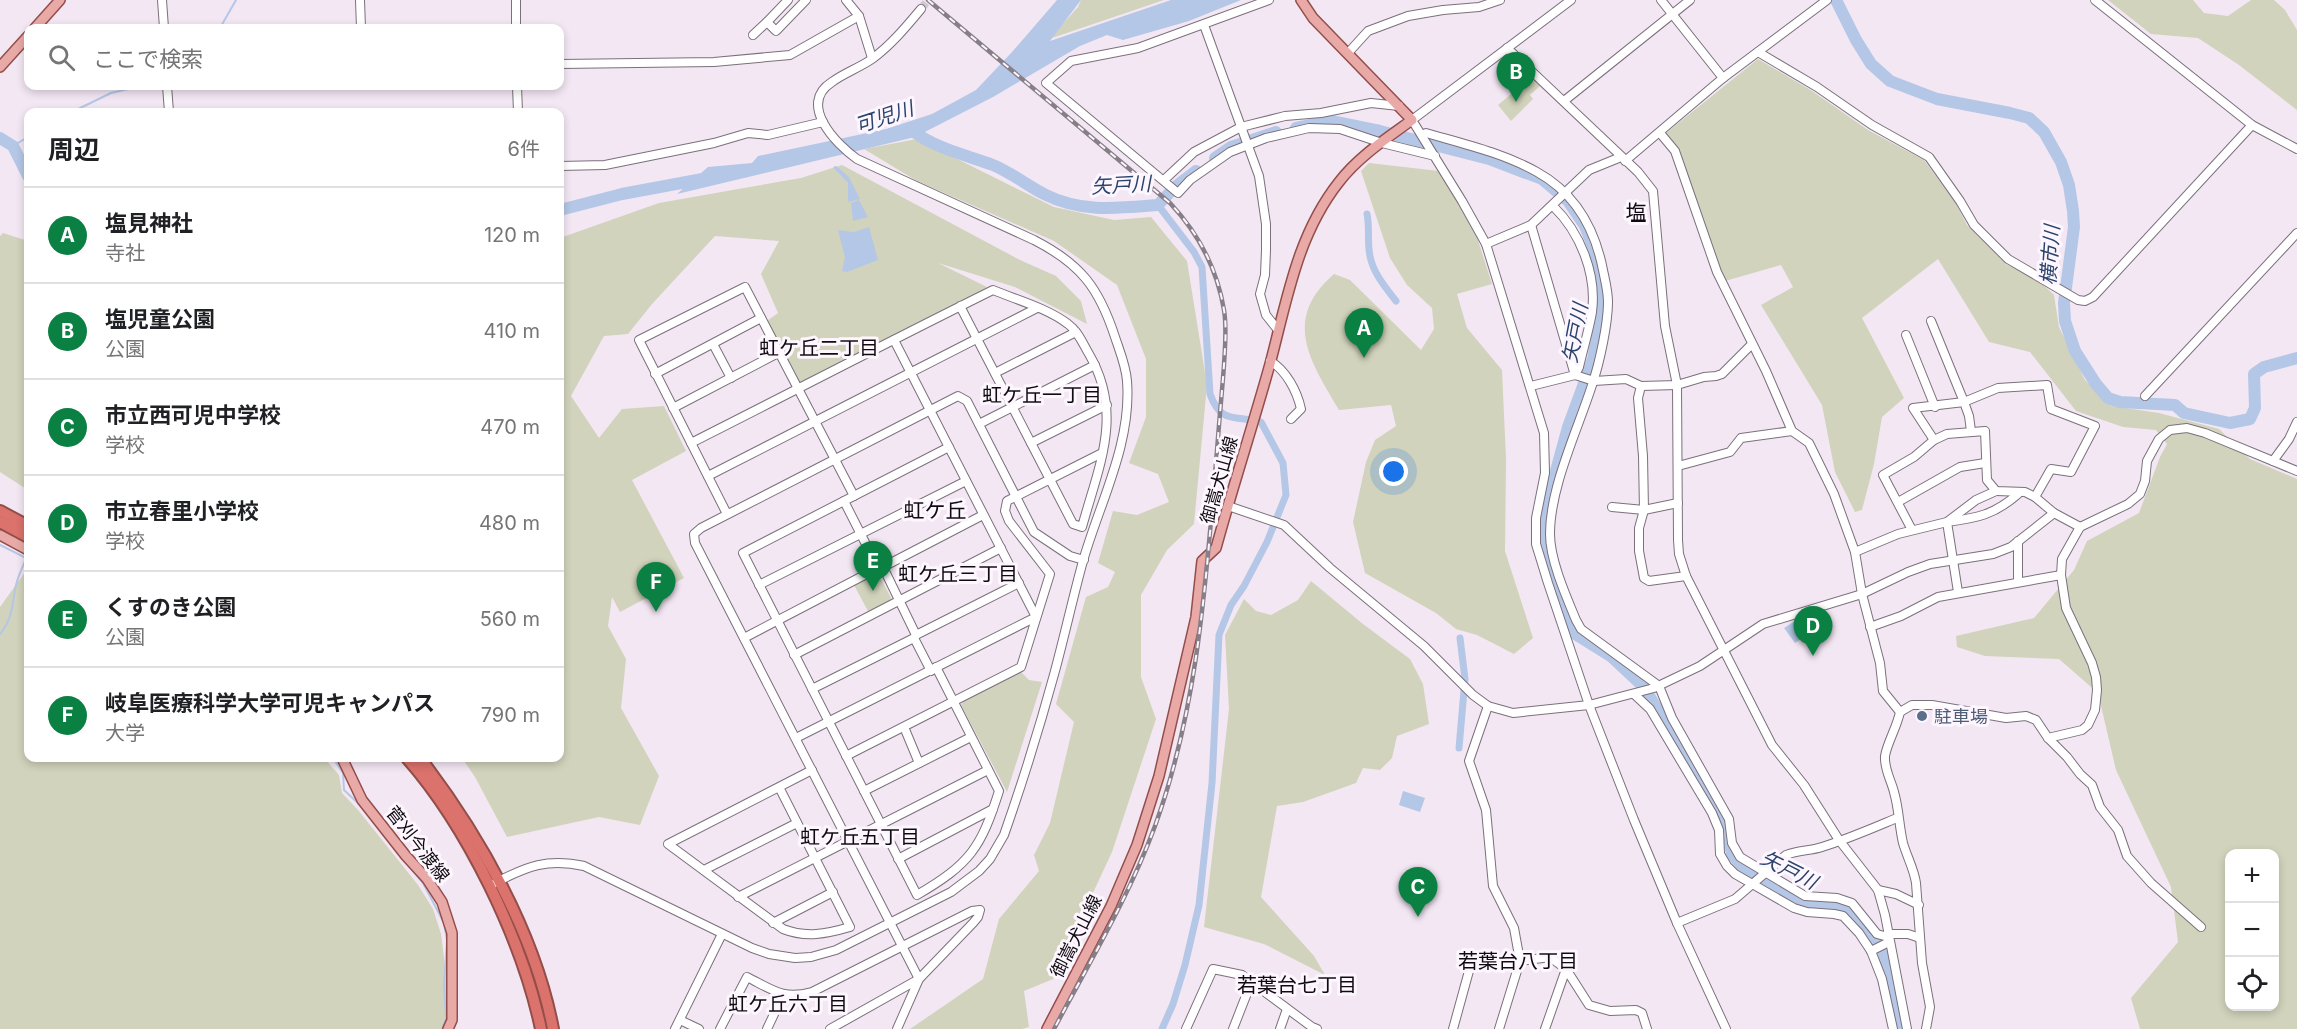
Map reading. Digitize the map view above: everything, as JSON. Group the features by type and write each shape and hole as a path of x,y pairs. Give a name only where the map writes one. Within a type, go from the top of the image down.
{"highway":[{"path":"0,511 24,524"},
{"path":"0,522 24,535"},
{"path":"410,762 456,826 488,886 525,970 541,1029"},
{"path":"423,762 458,812 499,881 536,966 553,1029"}],"main road":[{"path":"39,24 60,0"},
{"path":"1301,0 1308,12 1412,120"},
{"path":"0,67 24,40"},
{"name":"御嵩犬山線","path":"1047,1029 1111,906 1137,845 1159,776 1196,617 1202,561 1216,548 1256,414 1296,260 1324,203 1340,180 1363,157 1412,120"},
{"path":"0,535 24,548"},
{"name":"菅刈今渡線","path":"344,762 362,800 427,879 442,902 452,933 452,1020 448,1029"}],"street":[{"path":"162,0 164,24"},
{"path":"360,0 361,24"},
{"path":"516,0 516,24"},
{"path":"753,35 788,0"},
{"path":"767,22 776,31 806,0"},
{"path":"846,0 859,16 873,58"},
{"path":"1269,0 1138,48 1071,61 1046,83 1178,193 1190,180 1230,152 1283,133 1326,127 1340,129 1382,143 1435,156"},
{"path":"1348,53 1368,31 1407,16 1479,7 1500,0"},
{"path":"1661,0 1723,78"},
{"path":"1564,102 1690,0"},
{"path":"1486,244 1531,225 1589,170 1623,159 1660,132 1723,78 1826,0"},
{"path":"2095,0 2252,125 2297,149"},
{"path":"1568,1 1412,120 1486,244 1544,433 1545,473 1536,518 1536,543 1589,705 1677,923 1726,1029"},
{"path":"488,886 545,862 577,865 599,872 722,934 769,954 795,958 812,957 836,950 951,892 990,859 1004,835 1055,672 1084,560 1121,446 1127,383 1125,366 1106,310 1092,284 1078,268 1056,251 879,170 845,150 830,134 823,122 818,104 820,94 830,82 873,58 897,37 921,9"},
{"path":"564,64 706,62 790,55 859,16"},
{"path":"1204,25 1259,176 1266,224 1265,275 1260,294 1266,315 1278,330"},
{"path":"1507,48 1638,172 1653,191 1665,326 1677,385 1679,554 1686,576 1722,651 1772,745 1804,785 1839,840 1878,890 1884,908 1907,1029"},
{"path":"1758,52 1817,87 1872,125 1929,157 1974,225 2014,263 2074,295 2078,300 2085,301 2093,297 2252,125"},
{"path":"167,90 169,108"},
{"path":"517,90 518,108"},
{"path":"1164,180 1194,152 1241,128 1286,116 1322,113 1371,103 1399,106"},
{"path":"564,166 605,165 714,143 748,133 768,135 823,122"},
{"path":"1660,132 1675,151 1717,272 1751,345 1766,371 1792,431 1809,443 1834,494 1855,552 1862,594 1880,663 1883,691 1900,712"},
{"path":"1422,135 1426,133 1501,156 1537,172 1566,193 1579,209 1595,238 1608,300 1594,381 1575,428 1559,486 1550,532 1551,547 1570,605 1581,629 1657,687 1729,819 1732,843 1740,857 1805,896 1838,898 1852,903 1877,934 1888,938"},
{"path":"1553,206 1563,216 1581,247 1592,290 1592,310 1575,375"},
{"path":"1531,225 1575,375"},
{"path":"2145,396 2297,233"},
{"path":"727,514 639,340 745,287 854,496"},
{"path":"691,443 960,306 993,290 1063,320 1076,332 1095,365 1104,388 1107,423 1102,453 1082,527 1073,524 960,306"},
{"path":"708,477 1037,308"},
{"path":"655,374 761,318"},
{"path":"1931,321 1964,402 1971,431"},
{"path":"995,373 1076,332"},
{"path":"1906,336 1935,407"},
{"path":"894,340 1036,617"},
{"path":"713,344 731,378"},
{"path":"1531,386 1575,375 1594,381 1626,379 1641,386 1677,385 1722,374 1751,345"},
{"path":"673,408 780,352"},
{"path":"1270,361 1277,365 1289,381 1300,404 1301,409 1291,418"},
{"path":"980,424 1095,365"},
{"path":"1934,440 1913,408 1964,402 1998,388 2047,385 2051,409 2095,426 2071,472 2051,469 2035,497"},
{"path":"1641,386 1638,398 1643,456 1644,510 1639,528 1639,551 1644,578 1649,581 1686,576"},
{"path":"919,978 695,543 694,534 700,528 958,396 968,401 1034,532 1070,556 1084,560"},
{"path":"1031,443 1107,405"},
{"path":"2273,461 2289,439 2297,422"},
{"path":"2048,738 2082,730 2088,725 2095,710 2097,690 2092,663 2066,608 2061,575 2062,559 2080,527 2128,504 2139,494 2152,450 2159,439 2170,430 2187,428 2205,433 2297,471"},
{"path":"1678,466 1730,452 1741,438 1792,431"},
{"path":"1912,530 1883,475 1914,457 1934,440 1947,434 1985,431 1987,480 1996,491"},
{"path":"844,501 900,601 915,636 953,702 999,791 987,829 968,858 950,874 917,895 743,553 844,501 854,496 949,447"},
{"path":"846,756 1021,667 1050,574 1005,515 1007,501 1102,453"},
{"path":"1898,502 1960,467 1985,463"},
{"path":"759,585 966,481"},
{"path":"1947,522 1976,500 1996,491 2018,494 2025,492 2035,497 2054,513 2080,527"},
{"path":"1855,552 1912,530 1973,519 1991,513 2018,494"},
{"path":"1612,507 1644,510 1678,503"},
{"path":"1228,506 1284,525 1330,568 1424,646 1473,695 1488,706 1514,713 1589,705 1657,687 1685,675 1763,624 1862,594 1908,572 1953,559 1994,554 2011,547 2054,513"},
{"path":"744,638 983,515"},
{"path":"1947,522 1958,592"},
{"path":"2018,541 2018,582"},
{"path":"794,655 1001,549"},
{"path":"1870,627 1901,616 1938,597 2061,575"},
{"path":"812,689 1019,583"},
{"path":"796,738 1036,617"},
{"path":"1634,694 1650,709 1712,813 1719,830 1720,854 1727,866 1752,885 1794,908 1807,912 1843,916 1870,951 1885,988 1893,1029"},
{"path":"1926,1029 1930,1007 1922,963 1919,905 1914,871 1904,846 1898,806 1886,768 1885,755 1900,712 1912,705 1932,705 2006,718 2026,716 2036,720 2048,738 2092,785 2100,807 2118,830 2127,856 2151,883 2201,927"},
{"path":"1488,706 1469,760 1486,810 1493,886 1514,928 1520,961 1499,1029"},
{"path":"904,727 919,763"},
{"path":"864,791 971,736"},
{"path":"779,787 850,927 821,934 792,933 773,923 668,844 812,770"},
{"path":"738,897 988,770"},
{"path":"898,859 993,809"},
{"path":"1677,923 1735,899 1786,855 1795,851 1810,851 1898,818"},
{"path":"704,870 797,823"},
{"path":"1878,890 1896,894 1919,905"},
{"path":"773,923 832,892"},
{"path":"720,1029 747,977 783,995 799,996 812,992 972,911 980,910 973,923 919,978 830,1029"},
{"path":"675,1029 722,934"},
{"path":"1870,951 1888,938 1908,934 1920,938"},
{"path":"1453,1029 1472,960 1520,961 1550,957 1566,969 1590,1005 1610,1011 1636,1010 1642,1013 1647,1029"},
{"path":"1545,1029 1566,969"},
{"path":"1186,1029 1210,970 1242,975 1317,1029"},
{"path":"897,1029 919,978"},
{"path":"1233,1029 1251,983"},
{"path":"767,1029 783,995"},
{"path":"1280,1029 1287,1009"},
{"path":"680,1020 699,1029"}],"green space":[{"path":"1081,0 1164,0 1049,39 1078,7"},
{"path":"2108,0 2193,0 2204,13 2228,16 2251,0 2274,0 2285,10 2297,30 2297,110 2239,65 2198,38 2151,34"},
{"path":"1758,59 1812,91 1868,130 1924,160 1955,202 1967,225 2007,265 2035,277 2054,295 2059,327 2085,380 2112,406 2159,413 2219,429 2250,459 2297,479 2297,1029 2140,1029 2131,998 2178,942 2171,887 2116,770 2098,693 2059,659 1985,656 1957,647 1956,636 2034,618 2074,570 2087,541 2139,513 2167,444 2156,430 2123,427 2076,411 2030,352 1989,342 1938,259 1862,318 1904,398 1882,417 1874,464 1862,510 1855,512 1835,472 1822,405 1761,305 1793,287 1781,265 1725,281 1666,133"},
{"path":"1534,81 1540,86 1530,95 1533,99 1511,121 1498,105 1524,83"},
{"path":"917,139 1054,207 1114,220 1151,217 1187,261 1207,385 1194,524 1167,550 1141,595 1141,677 1156,719 1112,852 1085,910 1063,975 1024,991 1029,1027 1022,1029 910,1029 983,979 999,919 1039,871 1034,855 1050,823 1074,722 1056,704 1086,597 1108,587 1115,572 1098,563 1113,511 1137,515 1169,502 1158,474 1129,463 1146,417 1146,359 1117,285 1054,241 917,181 864,149"},
{"path":"1369,163 1439,171 1475,231 1492,284 1457,294 1467,328 1502,370 1506,459 1505,551 1533,638 1514,654 1477,635 1456,629 1436,613 1365,573 1353,522 1366,462 1375,440 1396,426 1391,405 1339,410 1311,358 1306,341 1305,325 1308,308 1318,291 1334,274 1350,280 1421,350 1434,329 1432,308 1407,285 1390,258 1361,171"},
{"path":"842,165 1020,260 1056,276 1081,301 1087,324 1015,287 938,263 987,287 960,306 799,389 764,323 778,313 761,274 779,241 715,236 652,304 628,334 604,336 571,396 599,438 622,409 664,406 686,451 632,480 684,578 620,612 612,597 608,626 626,659 621,708 659,776 640,825 599,817 507,837 465,762 564,762 564,237 659,203 801,178"},
{"path":"3,233 24,240 24,487 0,472 0,236"},
{"path":"24,574 24,762 328,762 339,775 342,793 418,885 433,909 441,934 452,1020 448,1029 0,1029 0,607"},
{"path":"874,574 879,575 891,598 889,603 869,613 854,585"},
{"path":"1311,581 1410,659 1423,684 1429,724 1397,736 1392,758 1380,770 1363,768 1356,783 1303,802 1277,806 1261,897 1314,956 1325,975 1264,944 1204,927 1229,709 1225,635 1244,599 1256,611 1271,615 1298,600"},
{"path":"1020,671 1029,680 1042,682 1007,792 961,705 964,701"}],"water":[{"path":"1057,0 1081,0 1050,41 1171,0 1241,0 1189,21 1123,40 1107,35 1080,46 993,97 915,137 677,194 708,167 752,163 758,156 886,129 932,114 976,90"},
{"path":"836,166 849,177 860,199 848,202 848,183 833,167"},
{"path":"859,200 868,217 853,221 851,203"},
{"path":"869,227 878,260 847,272 842,271 845,257 838,230 854,232"},
{"path":"1807,620 1814,630 1795,643 1784,628 1795,621 1798,626"},
{"path":"1403,791 1425,798 1420,812 1399,805"}],"waterway":[{"path":"222,24 236,0"},
{"name":"横市川","path":"1836,0 1871,64 1890,81 1937,99 2029,118 2044,132 2061,162 2069,185 2073,211 2074,227 2064,303 2065,321 2075,351 2108,398 2120,402 2175,405 2184,413 2230,423 2250,419 2255,408 2254,374 2264,367 2297,358"},
{"path":"80,108 111,93 124,90"},
{"name":"矢戸川","path":"1296,128 1331,121 1489,159 1542,179 1568,201 1585,226 1594,249 1603,293 1600,321 1593,359 1568,427 1548,500 1546,535 1547,554 1563,598 1572,632 1612,657 1643,686 1725,820 1732,854 1748,873 1808,905 1842,906 1855,915 1882,949 1891,976 1902,1029"},
{"name":"矢戸川","path":"913,131 941,147 1000,168 1046,195 1073,205 1087,207 1158,205 1175,187 1196,171"},
{"name":"矢戸川","path":"1215,158 1231,147 1276,132"},
{"name":"可児川","path":"0,138 13,146 24,168"},
{"path":"13,146 24,139"},
{"name":"可児川","path":"564,209 622,194 708,178"},
{"path":"1158,205 1194,252 1202,267 1210,394 1214,404 1224,415 1261,422 1283,463 1286,495 1267,542 1244,586 1231,605 1219,635 1212,783 1199,905 1185,965 1173,1004 1162,1029"},
{"path":"1367,214 1369,251 1372,262 1380,280 1396,301"},
{"path":"0,545 24,557"},
{"path":"0,634 10,617 17,582 24,563"},
{"path":"1459,748 1465,679 1460,638"},
{"path":"336,762 343,773 344,790 361,806 423,883 444,923 447,940 444,985 446,1019 442,1029"}],"tunnel":[{"path":"921,9 928,0"}],"railway":[{"path":"928,0 1170,203 1190,227 1205,252 1217,280 1225,317 1226,337 1209,546 1198,640 1182,734 1170,780 1145,852 1108,929 1054,1029"}],"place":[{"name":"塩児童公園","path":"1516,102"},
{"name":"塩見神社","path":"1364,358"},
{"name":"くすのき公園","path":"873,591"},
{"name":"岐阜医療科学大学可児キャンパス","path":"656,612"},
{"name":"市立春里小学校","path":"1813,656"},
{"name":"駐車場","path":"1922,716"},
{"name":"市立西可児中学校","path":"1418,917"}],"district":[{"name":"塩","path":"1636,212"},
{"name":"虹ケ丘二丁目","path":"819,348"},
{"name":"虹ケ丘一丁目","path":"1042,395"},
{"name":"虹ケ丘","path":"935,510"},
{"name":"虹ケ丘三丁目","path":"958,574"},
{"name":"虹ケ丘五丁目","path":"860,837"},
{"name":"若葉台八丁目","path":"1518,961"},
{"name":"若葉台七丁目","path":"1297,985"},
{"name":"虹ケ丘六丁目","path":"788,1004"}]}
